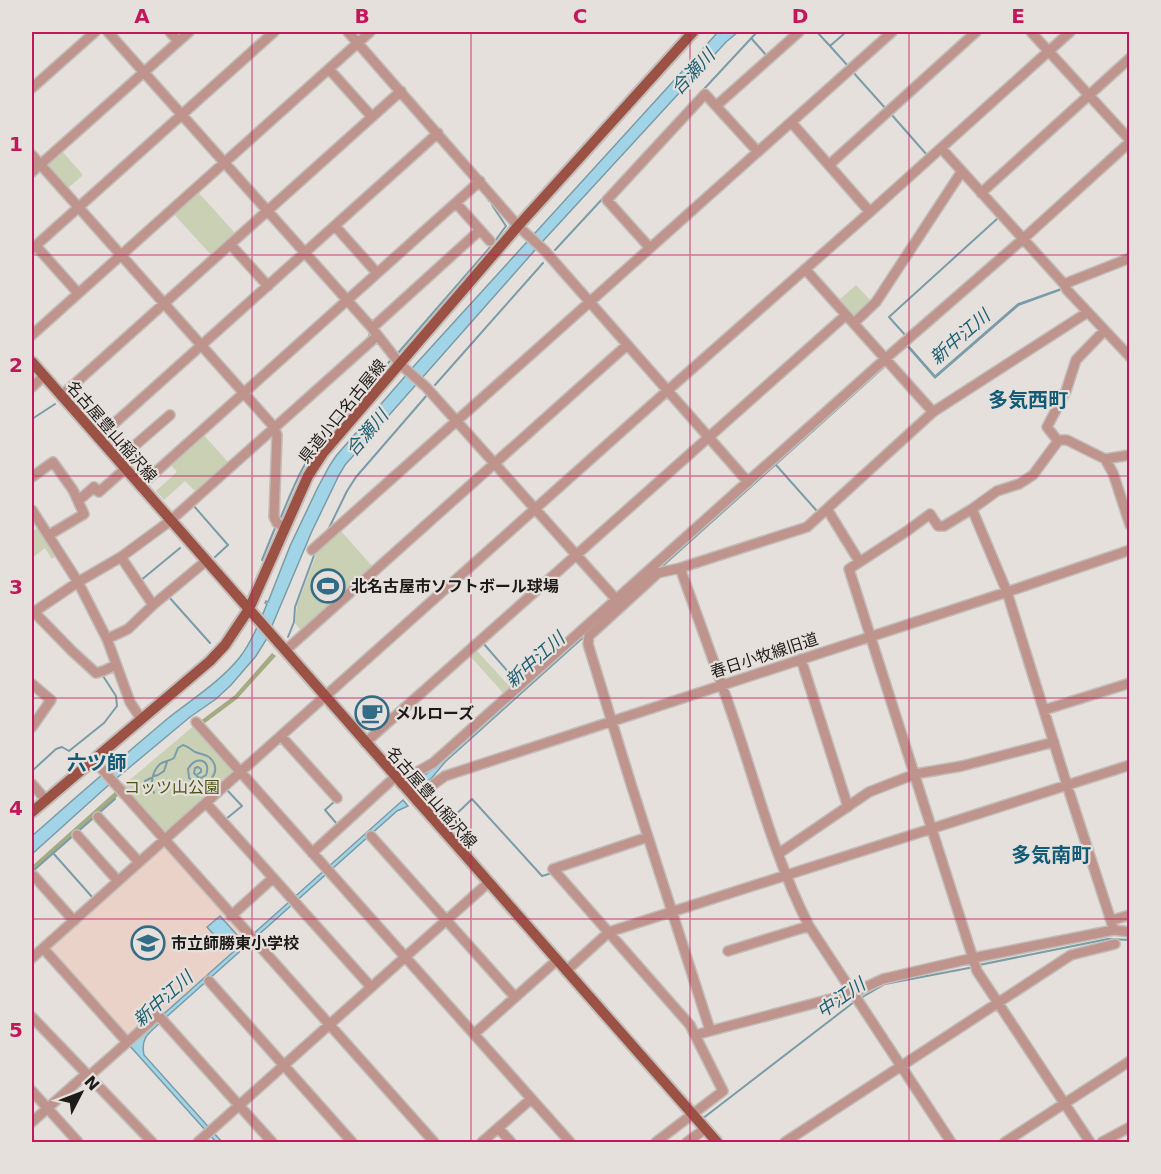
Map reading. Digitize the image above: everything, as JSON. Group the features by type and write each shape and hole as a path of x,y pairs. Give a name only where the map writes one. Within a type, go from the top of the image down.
{"main road":[{"name":"県道小口名古屋線","path":"32,812 96,763 141,719 223,648 249,609 308,476 323,453 402,366 693,32"},
{"name":"名古屋豊山稲沢線","path":"32,362 717,1143"}],"street":[{"path":"32,88 95,32"},
{"path":"108,32 347,300 402,366 456,421 619,603"},
{"path":"170,32 178,41"},
{"path":"32,172 189,32"},
{"path":"78,293 34,248 274,32"},
{"path":"348,32 748,482"},
{"path":"32,335 370,32"},
{"path":"716,106 800,32"},
{"path":"312,550 892,32"},
{"path":"829,165 976,32"},
{"path":"312,853 400,784 433,763 619,603 748,482 887,361 1130,141 1031,32"},
{"path":"32,958 1070,32"},
{"path":"981,193 1130,58"},
{"path":"329,69 372,117"},
{"path":"62,396 401,92"},
{"path":"650,248 607,200 705,94 758,152"},
{"path":"791,122 870,212"},
{"path":"99,438 438,133"},
{"path":"941,148 1104,331 1130,357"},
{"path":"32,155 274,427 277,435 274,517 277,523 285,527"},
{"path":"854,323 876,303 962,171"},
{"path":"140,486 480,181"},
{"path":"456,203 490,241"},
{"path":"335,226 377,273"},
{"path":"116,665 96,673 33,611 121,557 171,521 274,427 480,230"},
{"path":"230,244 268,286"},
{"path":"1064,284 1130,258"},
{"path":"805,269 933,412"},
{"path":"710,1030 588,644 589,636 619,603 658,573 807,527 933,412 1088,312"},
{"path":"365,743 846,315"},
{"path":"1058,441 1047,427 1066,391 1076,360 1104,331"},
{"path":"286,650 627,345"},
{"path":"32,387 44,376"},
{"path":"78,501 94,487 99,492 121,464 170,415"},
{"path":"1090,1143 977,971 849,569 930,514 938,526 944,526 997,491 1019,484 1033,475 1058,441 1067,440 1105,459 1113,473 1130,525"},
{"path":"1105,459 1130,455"},
{"path":"32,477 53,462 73,490 84,514 49,536"},
{"path":"827,509 859,561"},
{"path":"972,509 1007,592 1113,925 1130,932"},
{"path":"32,510 78,582 107,639 130,702 141,719"},
{"name":"春日小牧線旧道","path":"416,801 445,776 1130,550"},
{"path":"121,557 153,605"},
{"path":"107,639 128,629 206,561"},
{"path":"680,568 796,900 809,926 951,1143"},
{"path":"801,659 848,807"},
{"path":"1044,710 1130,683"},
{"path":"32,684 51,700 32,727"},
{"path":"196,722 570,1143"},
{"path":"281,736 337,798"},
{"path":"781,852 869,792 915,774 962,766 1054,742"},
{"path":"96,763 434,1143"},
{"path":"566,971 609,932 1130,765"},
{"path":"32,784 46,800"},
{"path":"206,803 371,987"},
{"path":"99,817 140,862"},
{"path":"77,835 118,881"},
{"path":"371,836 515,997"},
{"path":"648,837 553,868 690,1025 723,1091 656,1143"},
{"path":"34,876 74,921"},
{"path":"231,916 273,878"},
{"path":"198,1143 488,883"},
{"path":"695,1035 853,994 883,979 1113,925 1130,915"},
{"path":"728,951 809,926"},
{"path":"785,1143 1071,954 1115,945"},
{"path":"43,948 127,1042"},
{"path":"474,1034 556,961"},
{"path":"209,981 352,1143"},
{"path":"32,1122 158,1015 272,1143"},
{"path":"32,1017 152,1143"},
{"path":"1005,1143 1130,1061"},
{"path":"32,1091 78,1143"},
{"path":"482,1143 531,1099"},
{"path":"1102,1143 1130,1127"},
{"path":"498,1128 511,1143"},
{"path":"687,1143 705,1129"}],"shaded area":[{"name":"市立師勝東小学校","path":"161,847 165,848 247,938 162,1014 132,1036 127,1036 50,950 50,947"}],"green space":[{"path":"61,150 83,175 67,189 46,166 46,163"},
{"path":"198,192 235,233 211,255 173,213"},
{"path":"856,285 872,302 856,317 853,317 839,300"},
{"path":"202,433 228,462 196,492 185,481 164,500 156,491 177,472 169,463"},
{"path":"39,527 58,554 52,559 45,548 32,558 32,532"},
{"name":"北名古屋市ソフトボール球場","path":"340,530 373,567 302,632 295,623 297,605 318,550"},
{"path":"476,650 512,689 505,695 470,656"},
{"path":"272,653 276,656 237,699 201,726 199,722 235,695"},
{"name":"コッツ山公園","path":"196,724 235,767 234,773 167,834 161,833 120,788"},
{"path":"116,791 119,795 32,871 32,866"}],"water":[{"name":"合瀬川","path":"718,32 738,32 726,42 543,241 345,465 312,531 266,640 256,656 216,699 190,717 112,782 32,854 32,836 167,719 215,682 240,657 258,625 267,604 265,603 268,602 290,546 318,487 336,456 414,366"},
{"path":"1063,288 1019,305 935,378 907,346 445,762 430,780 422,785 417,779 426,774 906,343 935,376 1018,304"},
{"path":"403,800 408,806 397,811 163,1020 145,1039 144,1055 222,1142 216,1142 129,1045"},
{"path":"220,916 238,936 226,948 207,927"}],"waterway":[{"name":"合瀬川","path":"704,89 757,32"},
{"path":"817,32 830,46"},
{"path":"846,32 830,46 848,66"},
{"path":"751,38 767,56"},
{"path":"852,71 886,109"},
{"path":"891,113 927,155"},
{"path":"555,250 605,196"},
{"path":"398,353 506,226 492,205"},
{"path":"906,336 889,317 998,218"},
{"path":"435,385 543,263"},
{"path":"365,341 370,332"},
{"path":"281,517 298,478 313,452 390,361"},
{"name":"合瀬川","path":"328,530 356,477 427,395"},
{"path":"32,419 55,404"},
{"path":"776,465 816,510"},
{"path":"193,505 228,545 215,557"},
{"path":"262,560 275,528"},
{"path":"140,581 180,548"},
{"path":"288,637 294,622 295,607 316,550"},
{"path":"168,597 210,643"},
{"path":"483,643 517,682"},
{"path":"32,771 56,749 62,747 69,751 104,723 117,706 116,696 103,676"},
{"path":"154,793 152,782 155,770 160,764 174,758 178,748 183,745 209,757 213,762 215,768 212,778 202,783 189,778 188,769 191,765 202,761 207,765 206,775 198,777 194,773 195,768 198,767 201,769 198,774"},
{"path":"154,776 164,771 167,762"},
{"path":"145,781 151,778"},
{"name":"新中江川","path":"413,791 421,781"},
{"path":"226,819 242,806 227,790"},
{"path":"33,871 115,799"},
{"path":"448,822 472,799 542,876 552,873"},
{"path":"335,801 325,810 337,824"},
{"path":"53,853 93,898"},
{"name":"中江川","path":"979,965 1108,939 1130,940"},
{"name":"中江川","path":"859,999 885,984 974,967"},
{"name":"中江川","path":"702,1119 854,1002"}],"place":[{"name":"北名古屋市ソフトボール球場","path":"328,586"},
{"name":"メルローズ","path":"372,713"},
{"name":"市立師勝東小学校","path":"148,943"}],"district":[{"name":"多気西町","path":"1028,400"},
{"name":"六ツ師","path":"97,763"},
{"name":"多気南町","path":"1051,855"}]}
